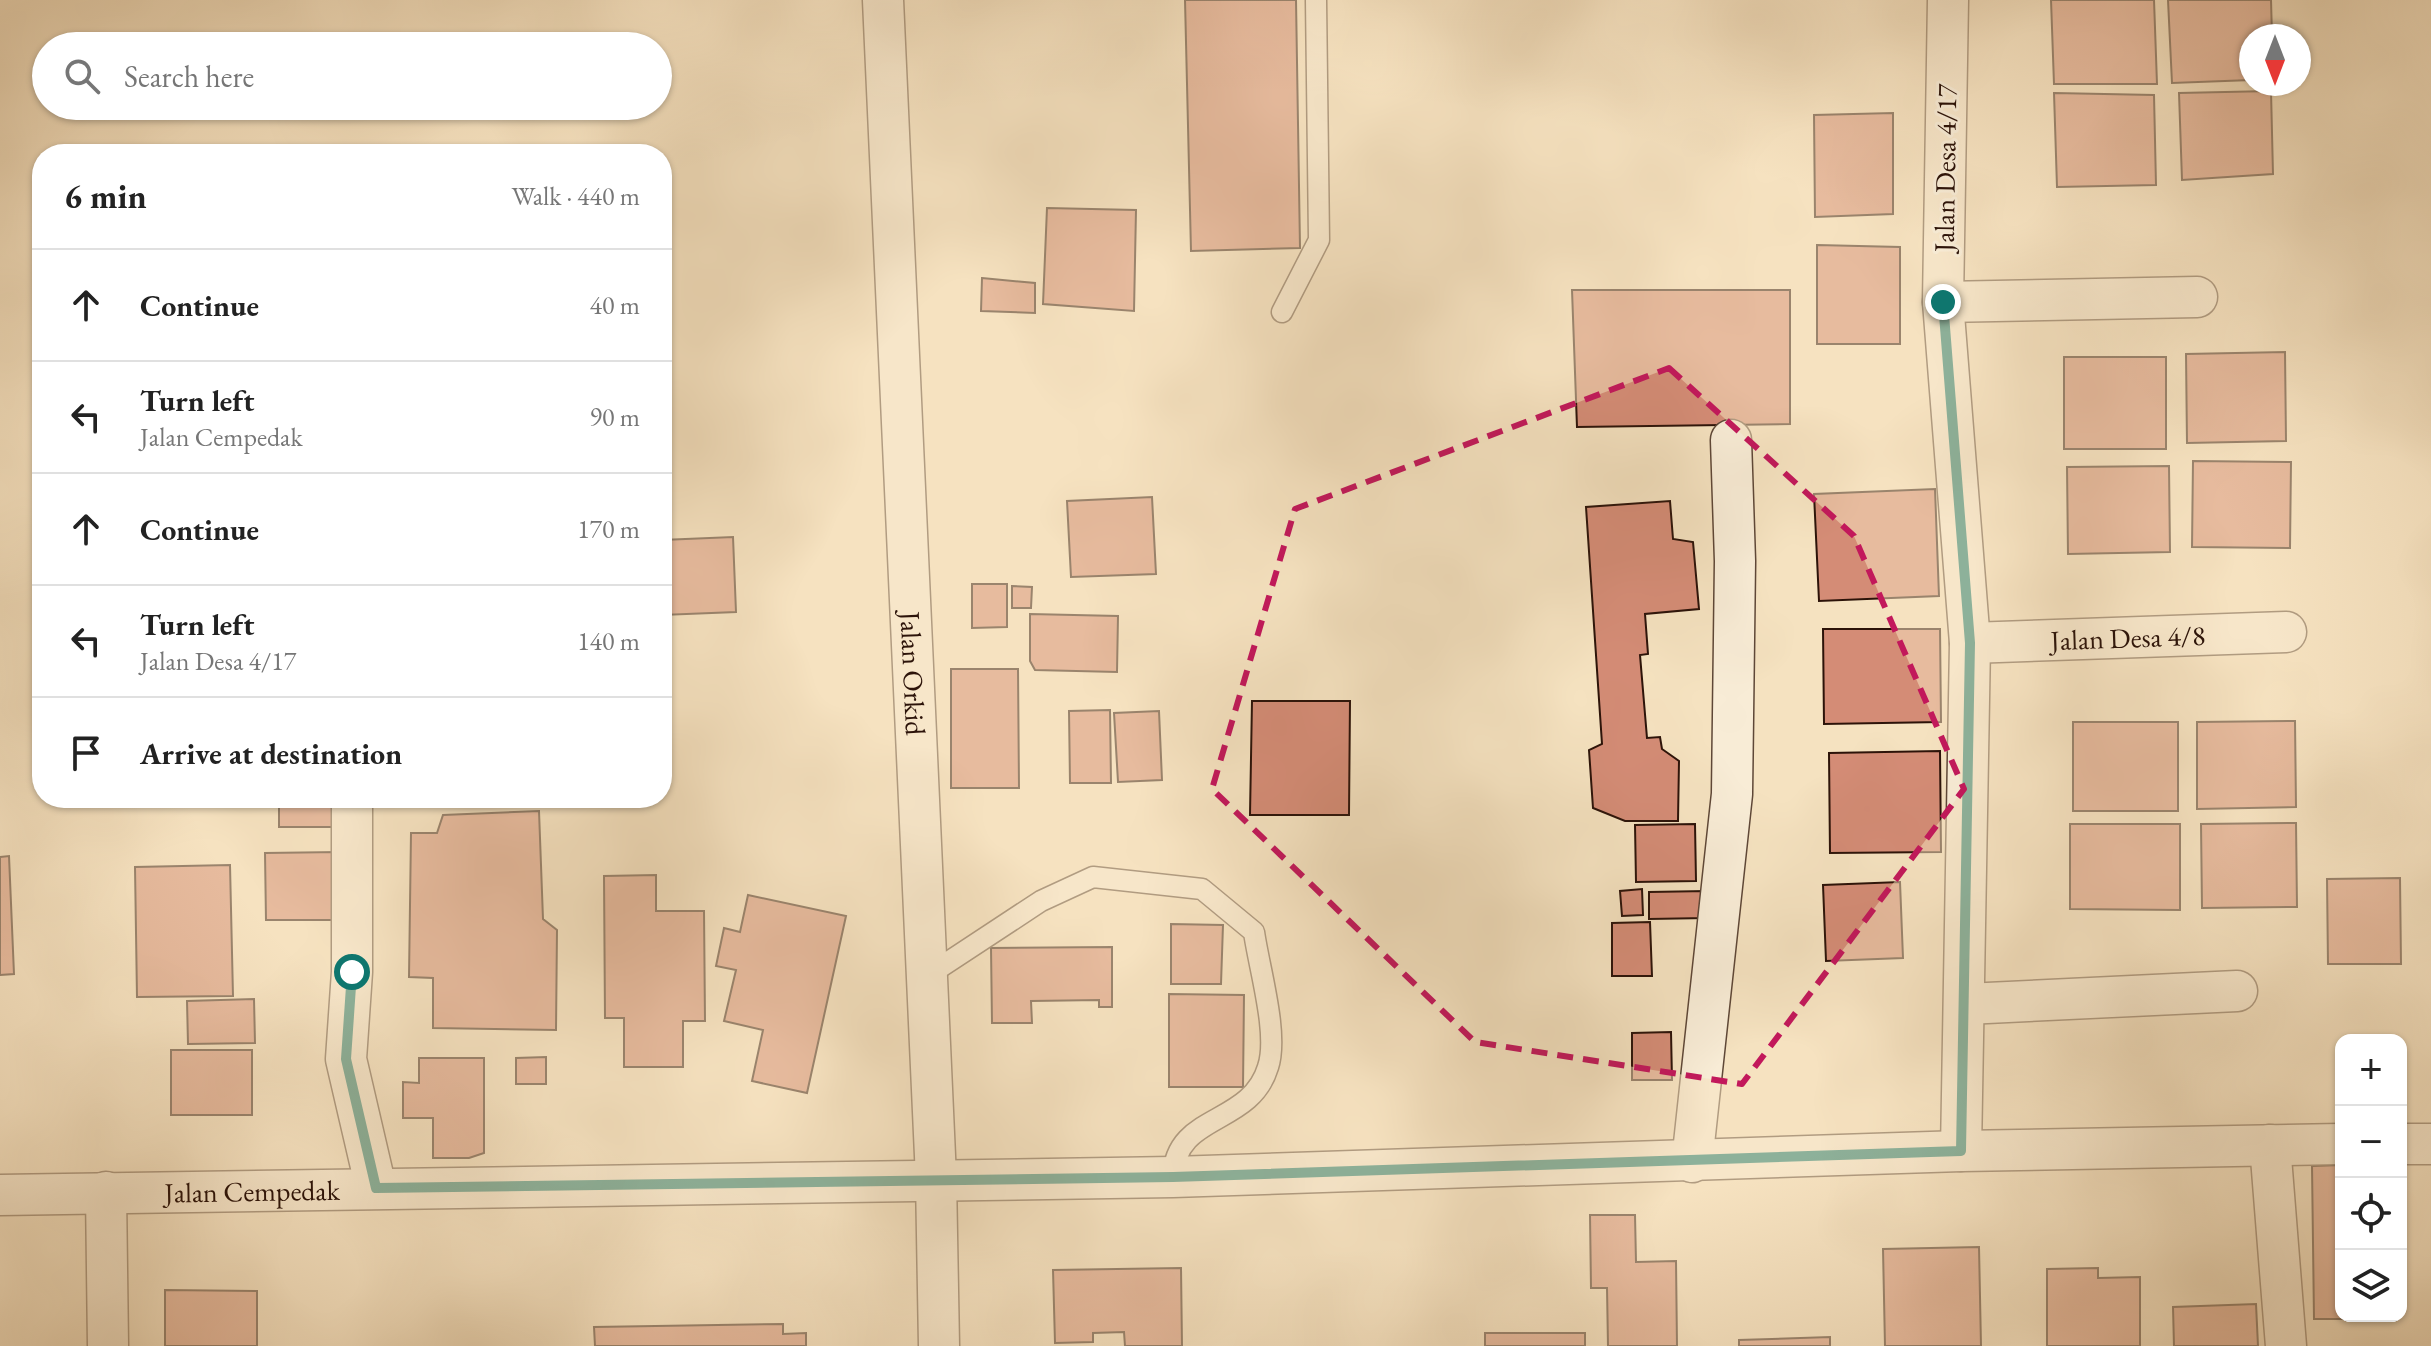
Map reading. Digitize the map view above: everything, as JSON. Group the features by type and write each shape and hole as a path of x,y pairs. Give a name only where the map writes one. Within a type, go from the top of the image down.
{"street":[{"name":"Jalan Orkid","path":"883,0 936,1178 939,1346"},
{"name":"Jalan Desa 4/17","path":"1948,0 1943,302 1970,643 1961,1151"},
{"path":"1943,302 2197,297"},
{"path":"1692,1162 1732,794 1735,561 1731,440"},
{"name":"Jalan Desa 4/8","path":"1970,643 2286,632"},
{"path":"352,808 352,972 346,1059 376,1188"},
{"path":"1966,1004 2237,991"},
{"name":"Jalan Cempedak","path":"0,1195 936,1178 1173,1177 1961,1151 2335,1144"},
{"path":"2407,1144 2431,1144"},
{"path":"2270,1145 2286,1346"},
{"path":"106,1192 108,1346"}],"lane":[{"path":"1282,312 1319,240 1316,0"},
{"path":"927,976 1041,901 1093,877 1202,889 1254,932 1270,1028 1268,1067 1244,1105 1183,1139 1173,1156 1173,1177"}],"highlighted area":[{"path":"1669,368 1854,536 1964,789 1742,1084 1475,1042 1212,789 1295,509"}],"building":[{"path":"1185,0 1296,0 1300,248 1191,251"},
{"path":"2051,0 2154,0 2157,84 2054,84"},
{"path":"2168,0 2271,0 2272,24 2239,24 2239,80 2172,83"},
{"path":"2239,92 2239,96 2271,96 2273,174 2182,180 2179,93"},
{"path":"2054,93 2154,95 2156,185 2057,187"},
{"path":"1893,113 1893,214 1815,217 1814,115"},
{"path":"1047,208 1136,210 1134,311 1043,304"},
{"path":"1817,245 1900,247 1900,344 1817,344"},
{"path":"982,278 1035,283 1035,313 981,311"},
{"path":"1572,290 1790,290 1790,424 1577,427"},
{"path":"2285,352 2286,441 2187,443 2186,354"},
{"path":"2064,357 2166,357 2166,449 2064,449"},
{"path":"2193,461 2291,462 2290,548 2192,547"},
{"path":"2169,466 2170,552 2068,554 2067,467"},
{"path":"1935,489 1939,596 1819,601 1814,494"},
{"path":"1152,497 1156,574 1071,577 1067,501"},
{"path":"1670,501 1673,539 1693,542 1699,609 1645,614 1648,654 1640,655 1647,738 1660,737 1662,749 1679,761 1678,821 1625,821 1593,808 1589,750 1602,744 1586,507"},
{"path":"733,537 736,612 672,615 672,540"},
{"path":"972,584 1007,584 1007,627 972,628"},
{"path":"1012,586 1032,587 1031,608 1012,608"},
{"path":"1030,614 1118,616 1117,672 1035,670 1030,661"},
{"path":"1823,629 1940,629 1941,722 1824,724"},
{"path":"951,669 1018,669 1019,788 951,788"},
{"path":"1252,701 1350,701 1349,815 1250,815"},
{"path":"1110,710 1111,783 1070,783 1069,711"},
{"path":"1159,711 1162,780 1118,782 1114,713"},
{"path":"2295,721 2296,807 2197,809 2197,722"},
{"path":"2073,722 2178,722 2178,811 2073,811"},
{"path":"1940,751 1941,852 1830,853 1829,753"},
{"path":"279,808 346,808 346,827 279,827"},
{"path":"539,811 543,919 557,930 556,1030 433,1028 433,978 409,977 411,833 437,833 443,815"},
{"path":"2296,823 2297,907 2202,908 2201,824"},
{"path":"1695,824 1696,881 1636,882 1635,825"},
{"path":"2070,824 2180,824 2180,910 2070,909"},
{"path":"339,852 340,920 266,920 265,853"},
{"path":"9,856 14,974 0,975 0,857"},
{"path":"230,865 233,996 137,997 135,867"},
{"path":"656,875 656,911 704,911 705,1021 683,1021 683,1067 624,1067 624,1018 605,1018 604,876"},
{"path":"2400,878 2401,964 2328,964 2327,879"},
{"path":"1900,882 1903,958 1826,961 1823,885"},
{"path":"1642,889 1643,915 1622,916 1620,891"},
{"path":"1707,891 1707,918 1649,919 1649,892"},
{"path":"748,895 846,916 807,1093 752,1081 763,1030 724,1021 736,970 716,966 724,928 740,932"},
{"path":"1650,922 1652,976 1612,976 1612,923"},
{"path":"1171,924 1223,925 1221,984 1171,984"},
{"path":"1112,947 1112,1007 1099,1007 1099,1000 1031,1001 1032,1023 992,1023 991,948"},
{"path":"1169,994 1244,995 1243,1087 1169,1087"},
{"path":"254,999 255,1043 188,1044 187,1001"},
{"path":"1671,1032 1672,1080 1632,1080 1632,1033"},
{"path":"171,1050 252,1050 252,1115 171,1115"},
{"path":"546,1057 546,1084 516,1084 516,1058"},
{"path":"419,1058 484,1058 484,1153 469,1158 433,1158 433,1118 403,1118 403,1082 419,1083"},
{"path":"2335,1165 2335,1319 2314,1319 2312,1166"},
{"path":"1590,1215 1635,1215 1636,1262 1676,1261 1677,1346 1608,1346 1607,1288 1591,1288"},
{"path":"1979,1247 1981,1346 1885,1346 1883,1249"},
{"path":"1181,1268 1182,1346 1125,1346 1124,1332 1093,1333 1093,1342 1055,1343 1053,1270"},
{"path":"2098,1268 2098,1278 2140,1277 2140,1346 2047,1346 2047,1269"},
{"path":"165,1290 257,1291 257,1346 165,1346"},
{"path":"2256,1304 2258,1346 2174,1346 2173,1307"},
{"path":"783,1324 783,1334 806,1333 806,1346 595,1346 594,1327"},
{"path":"1485,1333 1585,1333 1585,1346 1485,1346"},
{"path":"1830,1337 1830,1346 1739,1346 1739,1340"}],"route":[{"path":"352,972 346,1059 376,1188 1173,1177 1961,1151 1970,643 1943,302"}]}
